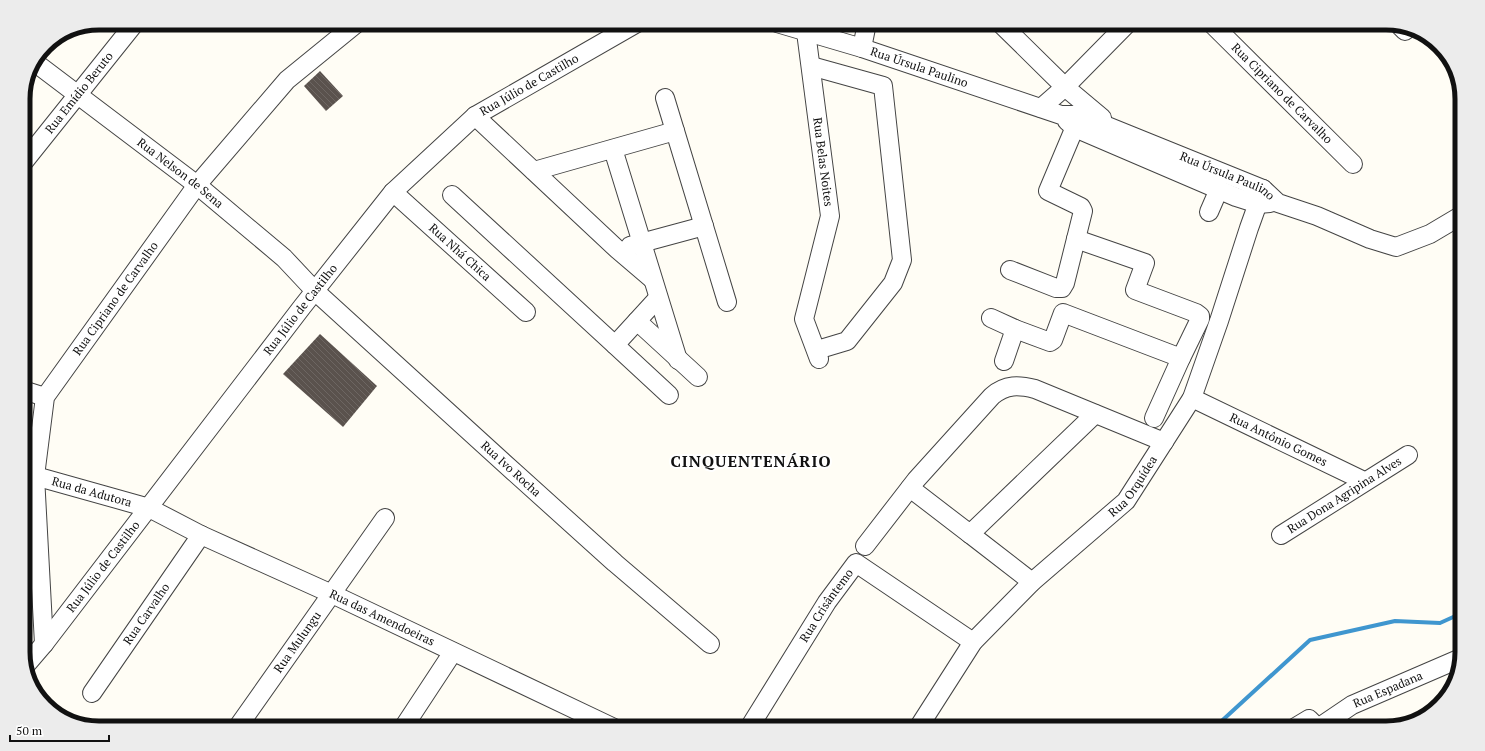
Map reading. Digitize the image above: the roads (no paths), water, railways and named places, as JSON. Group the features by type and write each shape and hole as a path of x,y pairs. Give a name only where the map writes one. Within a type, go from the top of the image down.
{"street":[{"name":"Rua Emídio Beruto","path":"30,154 129,30"},
{"name":"Rua Cipriano de Carvalho","path":"44,644 35,476 45,397 197,184 287,80 347,30"},
{"name":"Rua Júlio de Castilho","path":"30,660 393,192 475,116 625,30"},
{"name":"Rua Úrsula Paulino","path":"800,30 862,48 1061,115 1218,189 1260,197"},
{"path":"862,48 866,30"},
{"path":"1007,30 1065,87 1092,111 1121,132"},
{"path":"1041,108 1065,87 1121,30"},
{"name":"Rua Cipriano de Carvalho","path":"1218,30 1353,164"},
{"name":"Rua Belas Noites","path":"806,32 830,216 804,319 818,354 847,341 893,283 902,260 883,86 811,66"},
{"name":"Rua Nelson de Sena","path":"39,66 197,184 284,258 315,291"},
{"path":"665,98 727,302"},
{"path":"475,116 618,250 652,279"},
{"path":"991,318 1015,330 1050,342 1053,340 1066,301 1062,288 1065,283 1083,209 1081,206 1048,191 1078,122"},
{"name":"Rua Úrsula Paulino","path":"1078,122 1121,132 1260,197 1317,216 1370,239 1396,247 1430,234 1455,219"},
{"path":"534,172 675,131"},
{"path":"613,149 678,360"},
{"path":"1209,212 1218,189"},
{"name":"Rua Nhá Chica","path":"393,192 526,312"},
{"path":"452,195 669,395"},
{"name":"Rua Orquídea","path":"922,721 973,642 1032,582 1126,501 1192,398 1260,197"},
{"path":"618,250 704,226"},
{"path":"1076,240 1145,263 1135,290 1196,313 1200,316 1200,319 1154,418"},
{"path":"1010,270 1056,288 1062,288"},
{"name":"Rua Ivo Rocha","path":"315,291 615,563 710,644"},
{"path":"615,345 658,298"},
{"path":"1063,313 1181,358"},
{"path":"637,321 698,377"},
{"path":"1004,361 1015,330"},
{"path":"865,546 910,488 992,396 1003,388 1018,385 1027,387 1164,442"},
{"path":"30,392 45,397"},
{"name":"Rua Antônio Gomes","path":"1192,398 1364,481"},
{"path":"970,534 1095,414"},
{"name":"Rua Dona Agripina Alves","path":"1281,535 1364,481 1408,455"},
{"name":"Rua da Adutora","path":"35,476 149,508"},
{"path":"910,488 1032,582"},
{"name":"Rua das Amendoeiras","path":"149,508 202,535 332,594 453,652 583,721"},
{"name":"Rua Mulungu","path":"242,721 385,518"},
{"name":"Rua Carvalho","path":"92,693 202,535"},
{"name":"Rua Crisântemo","path":"753,721 827,602 856,563 973,642"},
{"path":"408,721 453,652"},
{"name":"Rua Espadana","path":"1328,721 1352,705 1454,661"}],"waterway":[{"path":"1222,721 1310,640 1395,621 1440,623 1455,616"}],"district":[{"name":"CINQUENTENÁRIO","path":"751,461"}]}
